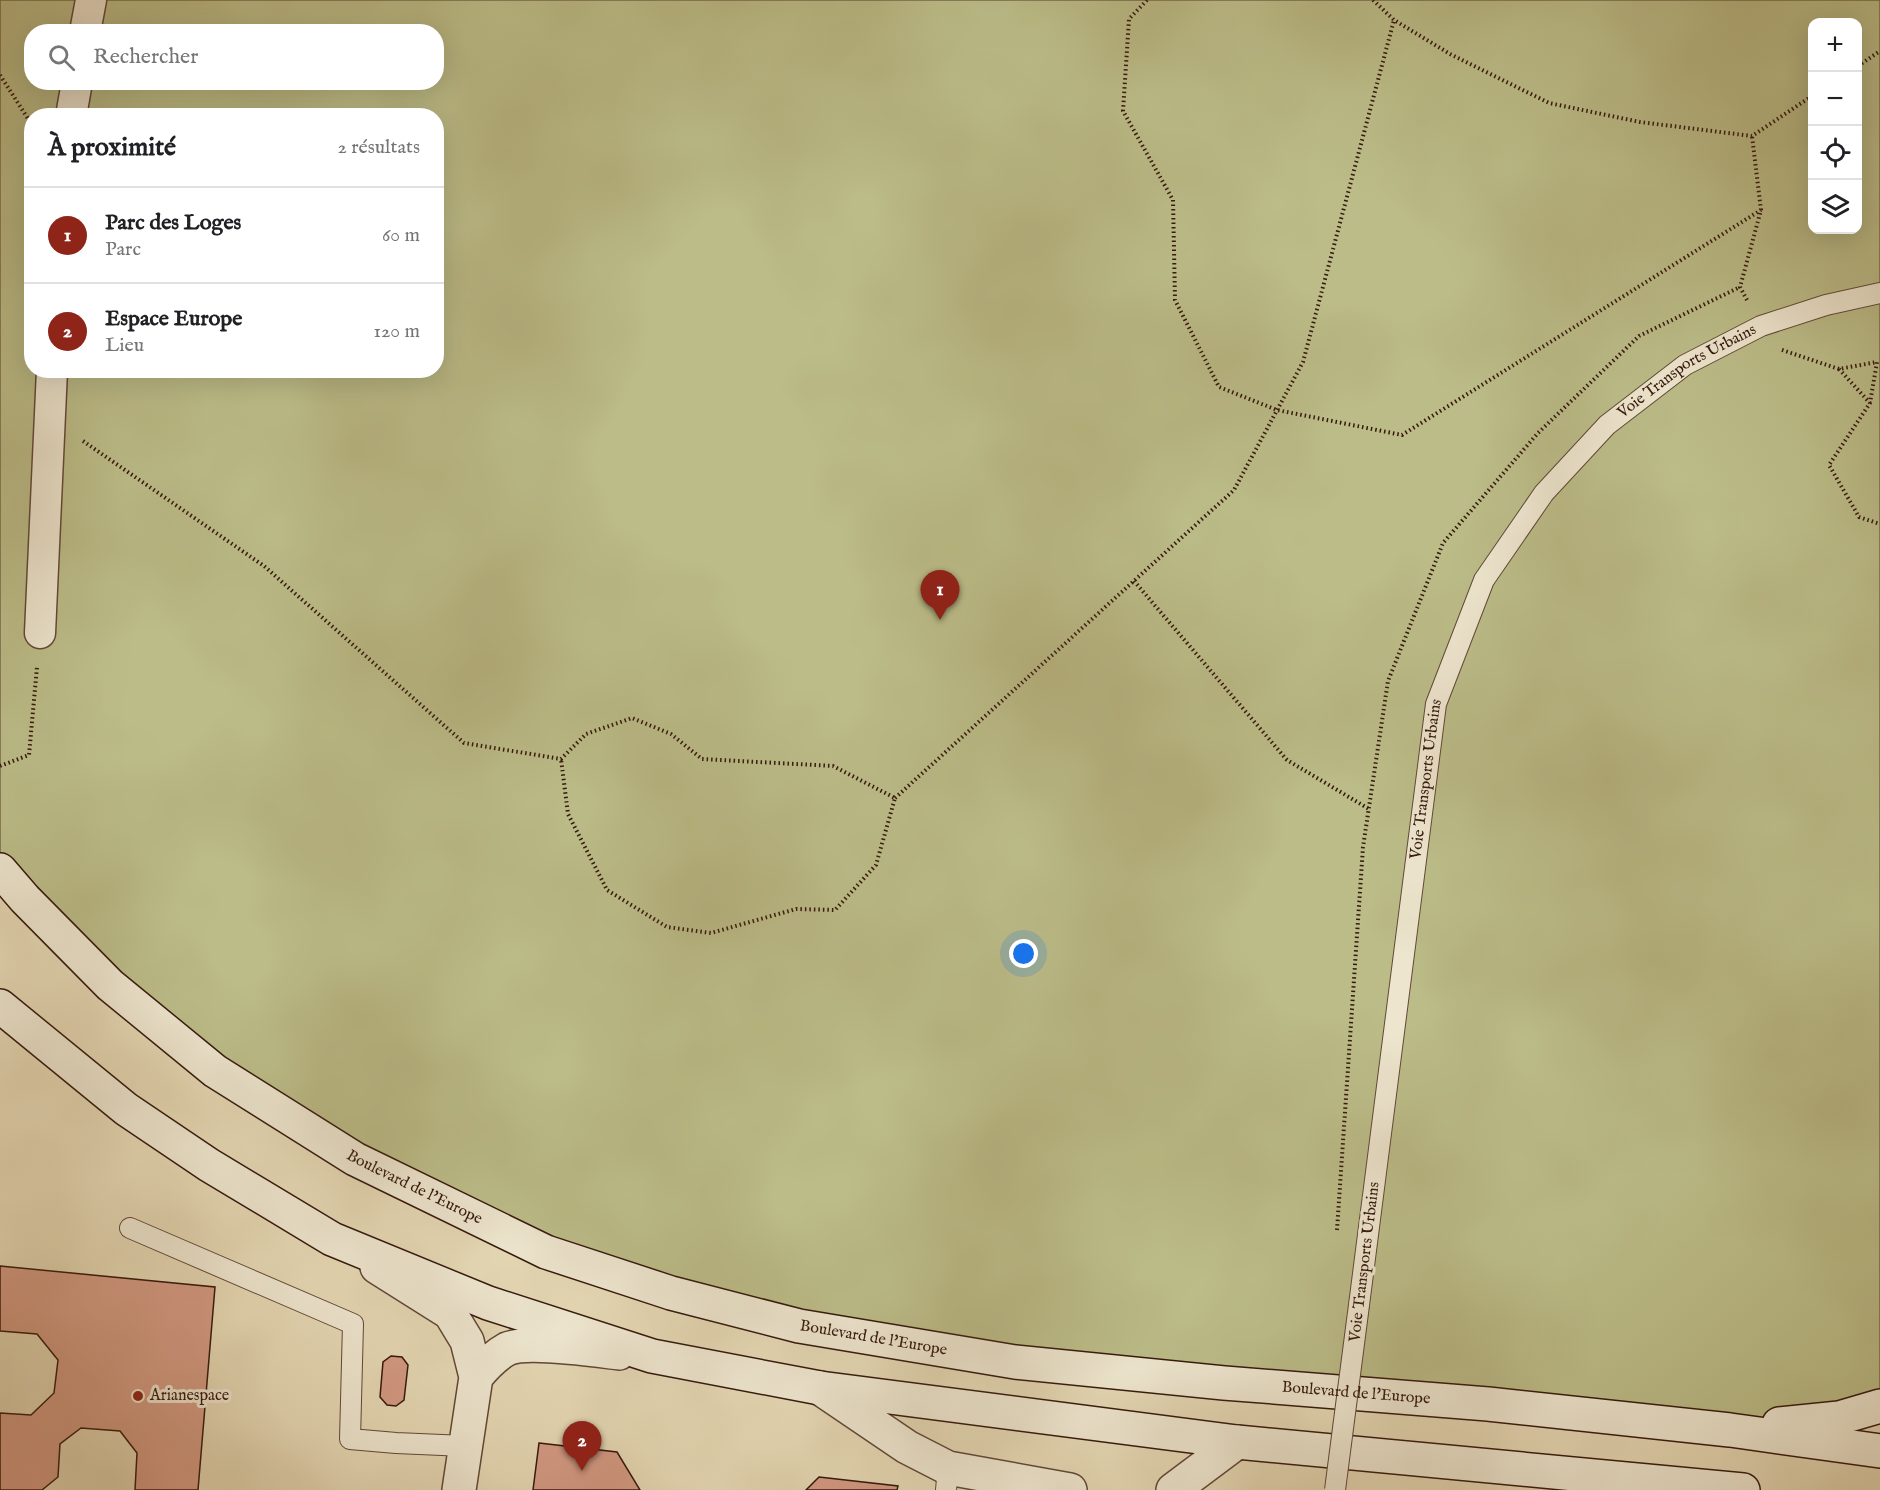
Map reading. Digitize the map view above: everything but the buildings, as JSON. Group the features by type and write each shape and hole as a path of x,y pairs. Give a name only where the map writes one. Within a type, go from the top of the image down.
{"main road":[{"name":"Boulevard de l'Europe","path":"0,870 25,899 110,985 215,1071 356,1159 546,1252 671,1293 800,1326 1015,1362 1224,1383 1488,1404 1730,1430 1880,1451"},
{"path":"0,1006 126,1109 209,1165 450,1313 467,1341 476,1377 459,1490"},
{"path":"332,1239 488,1303 652,1356"},
{"path":"476,1377 490,1360 509,1348 542,1346 652,1356 820,1388 1237,1442 1743,1490"},
{"path":"820,1388 907,1447 947,1479 1070,1490"},
{"path":"1730,1430 1839,1418 1880,1406"},
{"path":"1173,1490 1237,1442"}],"street":[{"path":"86,24 91,0"},
{"path":"72,108 75,90"},
{"path":"40,633 52,378"}],"lane":[{"name":"Voie Transports Urbains","path":"1335,1490 1436,704 1484,580 1544,493 1607,425 1685,365 1761,326 1826,305 1880,293"},
{"path":"130,1228 353,1324 350,1439 465,1446"}],"path":[{"path":"1147,0 1129,19 1123,111 1173,200 1175,300 1219,387 1277,410 1402,435 1761,210"},
{"path":"1373,0 1394,20 1450,54 1549,103 1641,122 1752,136 1808,99"},
{"path":"561,759 568,814 607,890 667,927 711,933 796,909 835,910 876,864 895,798 1234,490 1303,362 1394,20"},
{"path":"1862,63 1880,51"},
{"path":"0,75 24,112"},
{"path":"1752,136 1761,210 1740,286 1761,326"},
{"path":"1781,350 1839,369 1877,362 1870,403 1829,465 1859,517 1880,524"},
{"path":"1839,369 1870,403"},
{"path":"50,419 264,566 464,743 561,759"},
{"path":"1134,581 1287,760 1368,809"},
{"path":"0,766 29,755 40,633"},
{"path":"561,759 586,734 632,718 672,734 702,759 833,766 895,798"}],"green space":[{"path":"0,0 1880,0 1880,1406 1730,1430 1015,1362 546,1252 215,1071 0,870"}],"place":[{"name":"Parc des Loges","path":"940,620"},
{"name":"Arianespace","path":"138,1396"},
{"name":"Espace Europe","path":"582,1471"}]}
